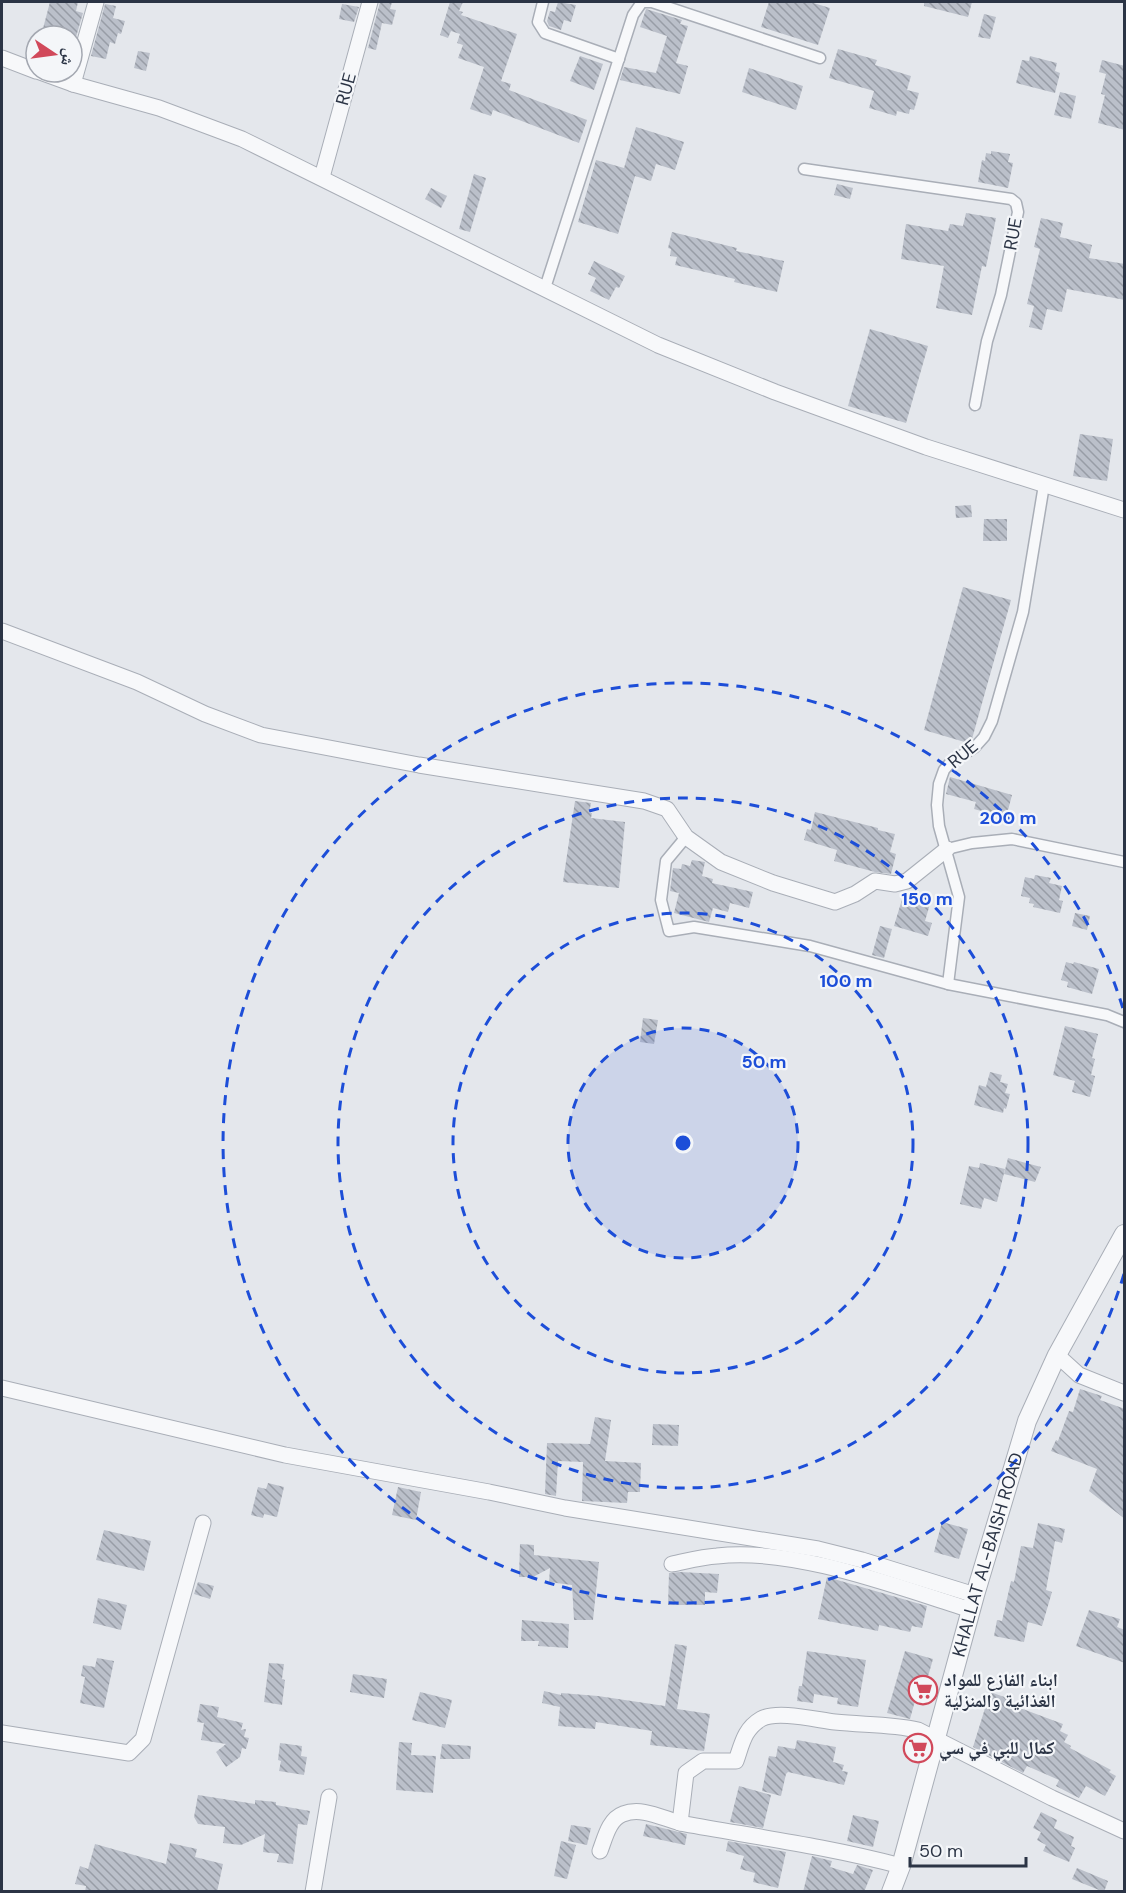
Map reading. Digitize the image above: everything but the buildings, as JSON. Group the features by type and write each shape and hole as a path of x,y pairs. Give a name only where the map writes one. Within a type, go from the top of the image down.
{"street":[{"path":"84,45 96,2"},
{"name":"RUE","path":"322,177 370,2"},
{"path":"543,2 537,22 541,31 619,59"},
{"path":"545,288 619,59 638,6 642,2 652,2 820,58"},
{"path":"2,58 24,66"},
{"path":"73,84 159,108 242,139 658,345 775,392 926,447 1125,510"},
{"name":"RUE","path":"804,169 1011,199 1016,203 1018,212 1001,295 987,341 975,405"},
{"name":"RUE","path":"948,984 959,897 939,826 937,805 939,784 944,770 950,763 975,747 984,737 992,721 1023,612 1044,485"},
{"path":"2,631 137,682 205,714 261,735 419,765 644,801 667,809 686,837 721,862 782,886 835,902 875,882 895,884 907,881 946,849 972,843 1011,839 1125,862"},
{"path":"686,837 666,861 661,900 669,931 694,927 810,946 948,984 1107,1015 1125,1022"},
{"name":"KHALLAT AL-BAISH ROAD","path":"891,1892 901,1866 973,1603 1027,1421 1057,1355 1125,1234"},
{"path":"1057,1355 1079,1375 1125,1393"},
{"path":"2,1388 285,1455 565,1508 818,1549 862,1560 973,1603"},
{"path":"2,1732 129,1753 143,1739 203,1523"},
{"path":"672,1564 718,1556 771,1557 816,1564 973,1603"},
{"path":"680,1823 686,1773 703,1761 736,1761 747,1730 763,1718 788,1716 899,1726 918,1730 1063,1803 1125,1831"},
{"path":"313,1892 329,1797"},
{"path":"600,1851 610,1824 620,1814 634,1810 680,1823 851,1853 901,1866"}],"place":[{"name":"ابناء الفازع للمواد الغذائية والمنزلية","path":"923,1690"},
{"name":"كمال للبي في سي","path":"918,1748"}]}
